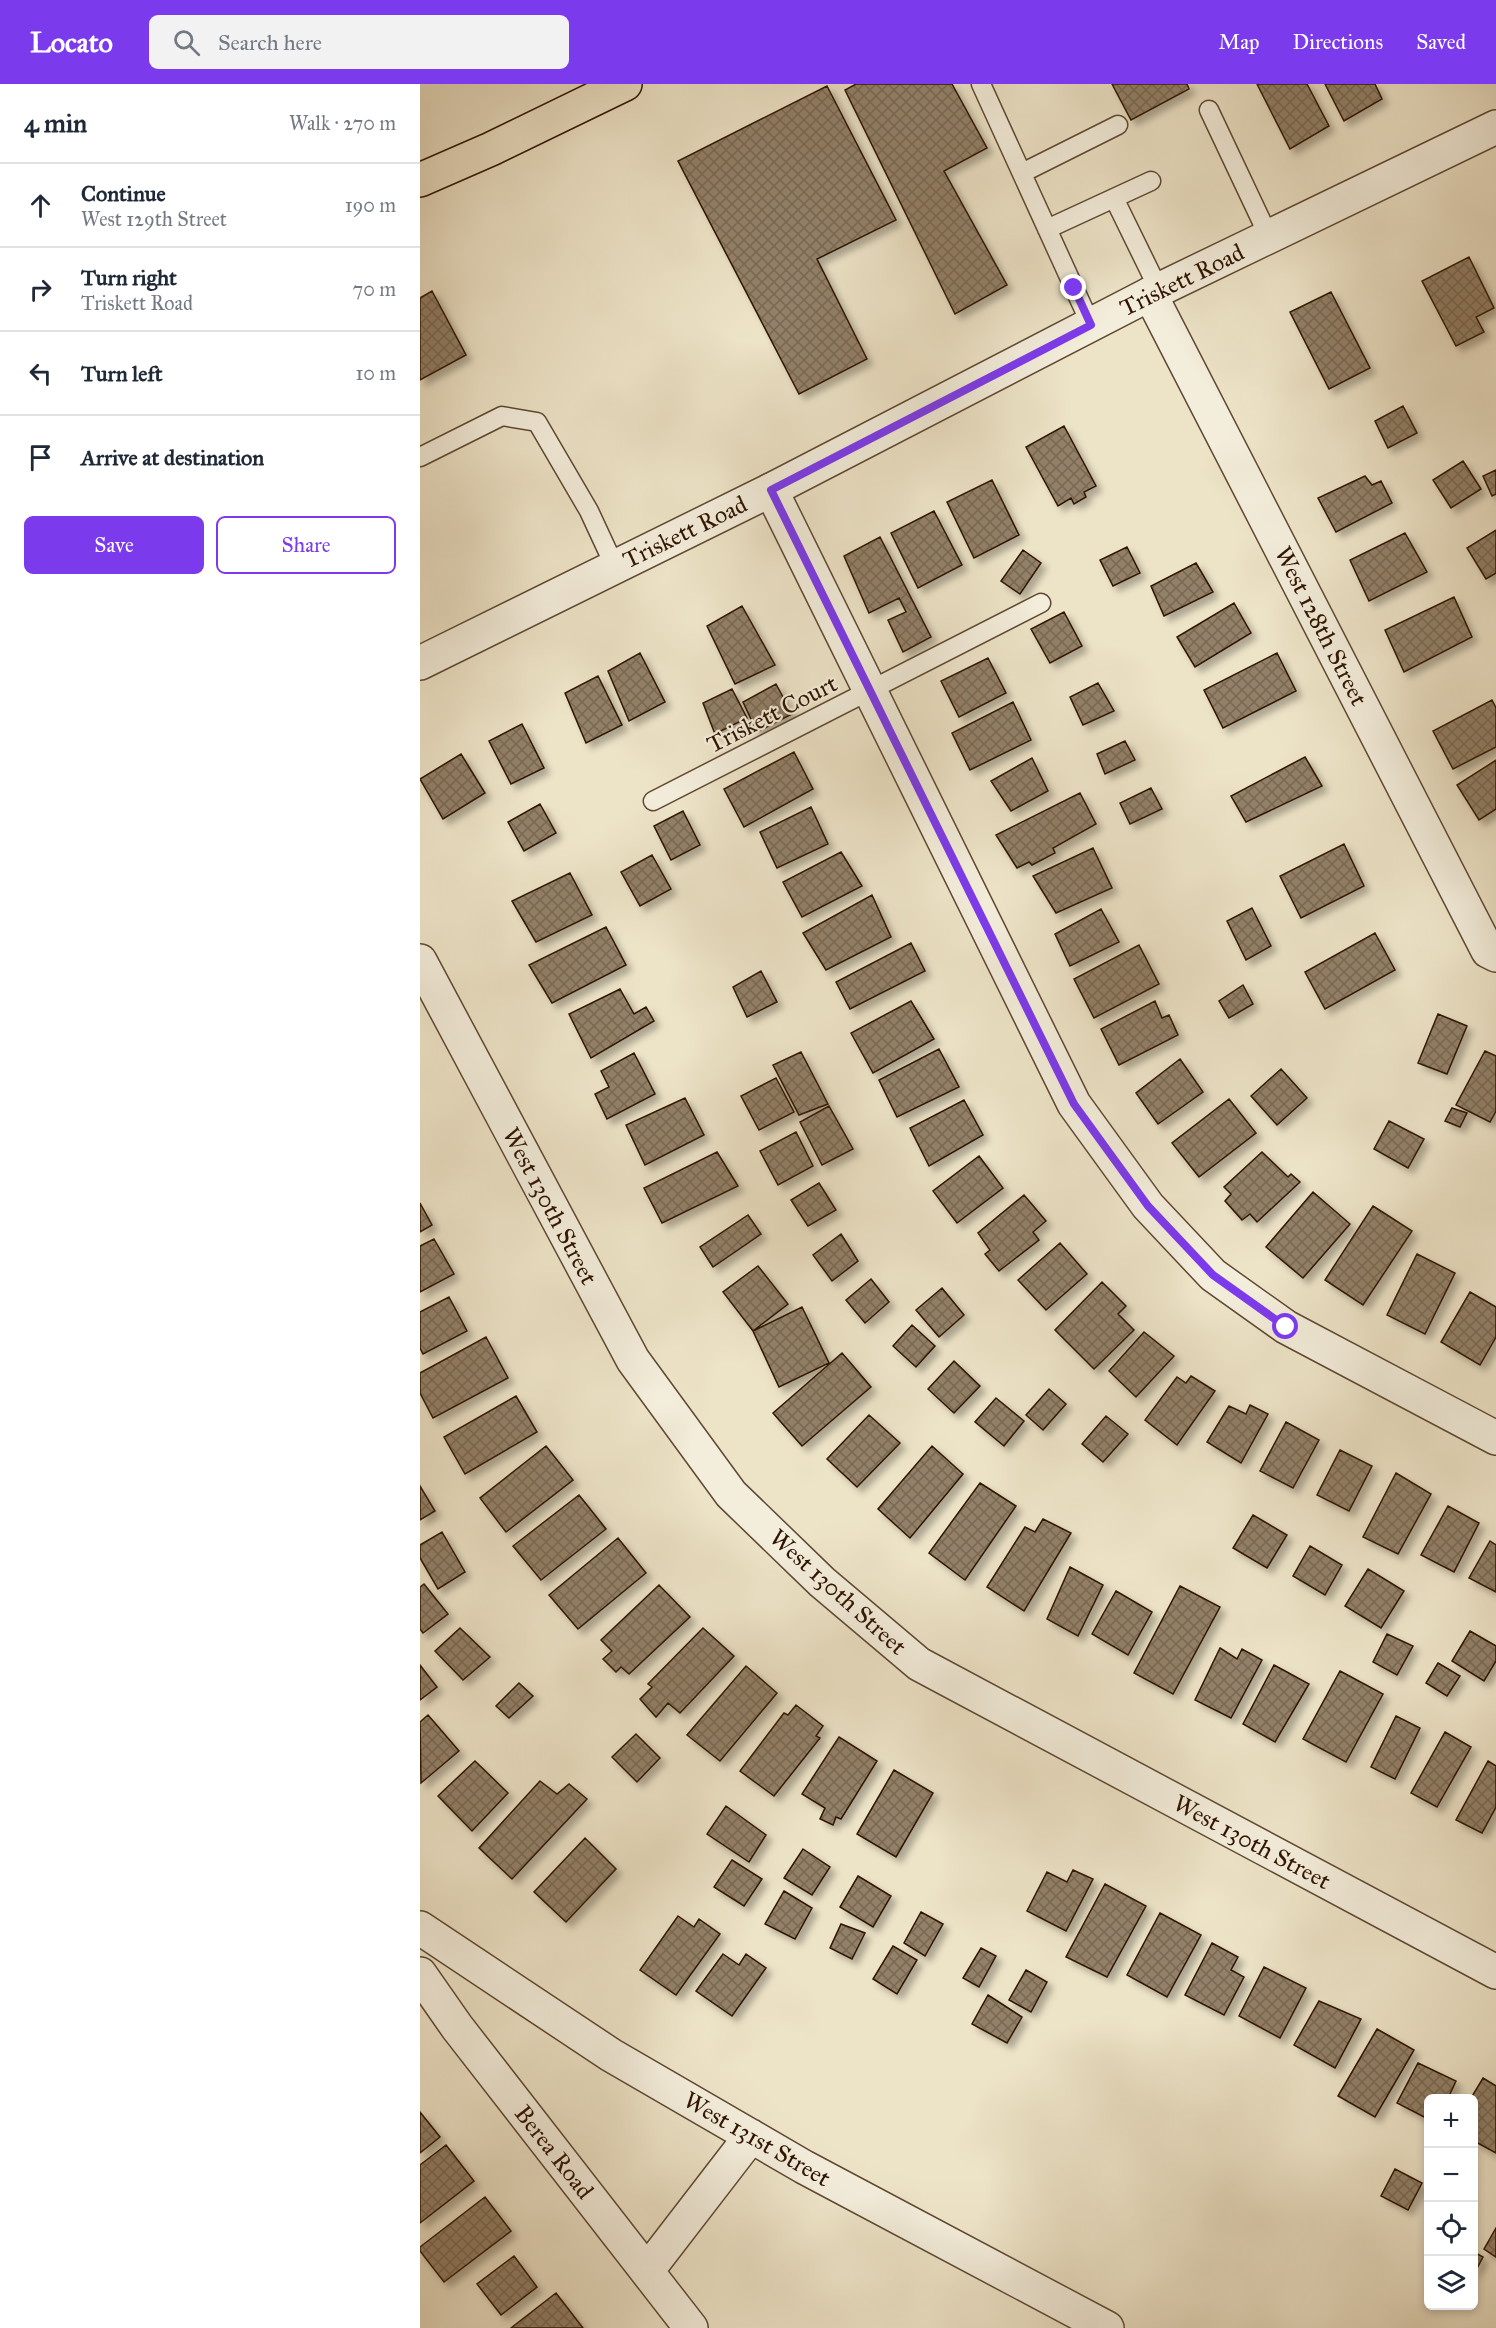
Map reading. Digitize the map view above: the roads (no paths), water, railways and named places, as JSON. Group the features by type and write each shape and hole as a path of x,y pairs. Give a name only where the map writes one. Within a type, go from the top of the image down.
{"highway":[{"path":"420,180 491,149 625,84"}],"street":[{"name":"Triskett Road","path":"420,663 771,490 1155,292 1496,127"},
{"name":"West 128th Street","path":"1155,292 1488,951 1496,955"},
{"path":"771,490 1074,1104 1148,1206 1213,1275 1286,1327 1496,1438"},
{"name":"West 130th Street","path":"420,961 633,1360 730,1494 822,1581 920,1664 1496,1972"},
{"name":"West 131st Street","path":"420,1928 611,2055 804,2167 1107,2328"},
{"name":"Berea Road","path":"420,1974 458,2027 691,2328"},
{"path":"647,2271 751,2136"}],"lane":[{"path":"981,84 1091,325"},
{"path":"1209,110 1269,237"},
{"path":"1022,173 1118,125"},
{"path":"1047,229 1151,181"},
{"path":"1114,198 1155,292"},
{"path":"420,457 502,416 537,422 589,511 615,567"},
{"name":"Triskett Court","path":"653,801 1041,603"}]}
